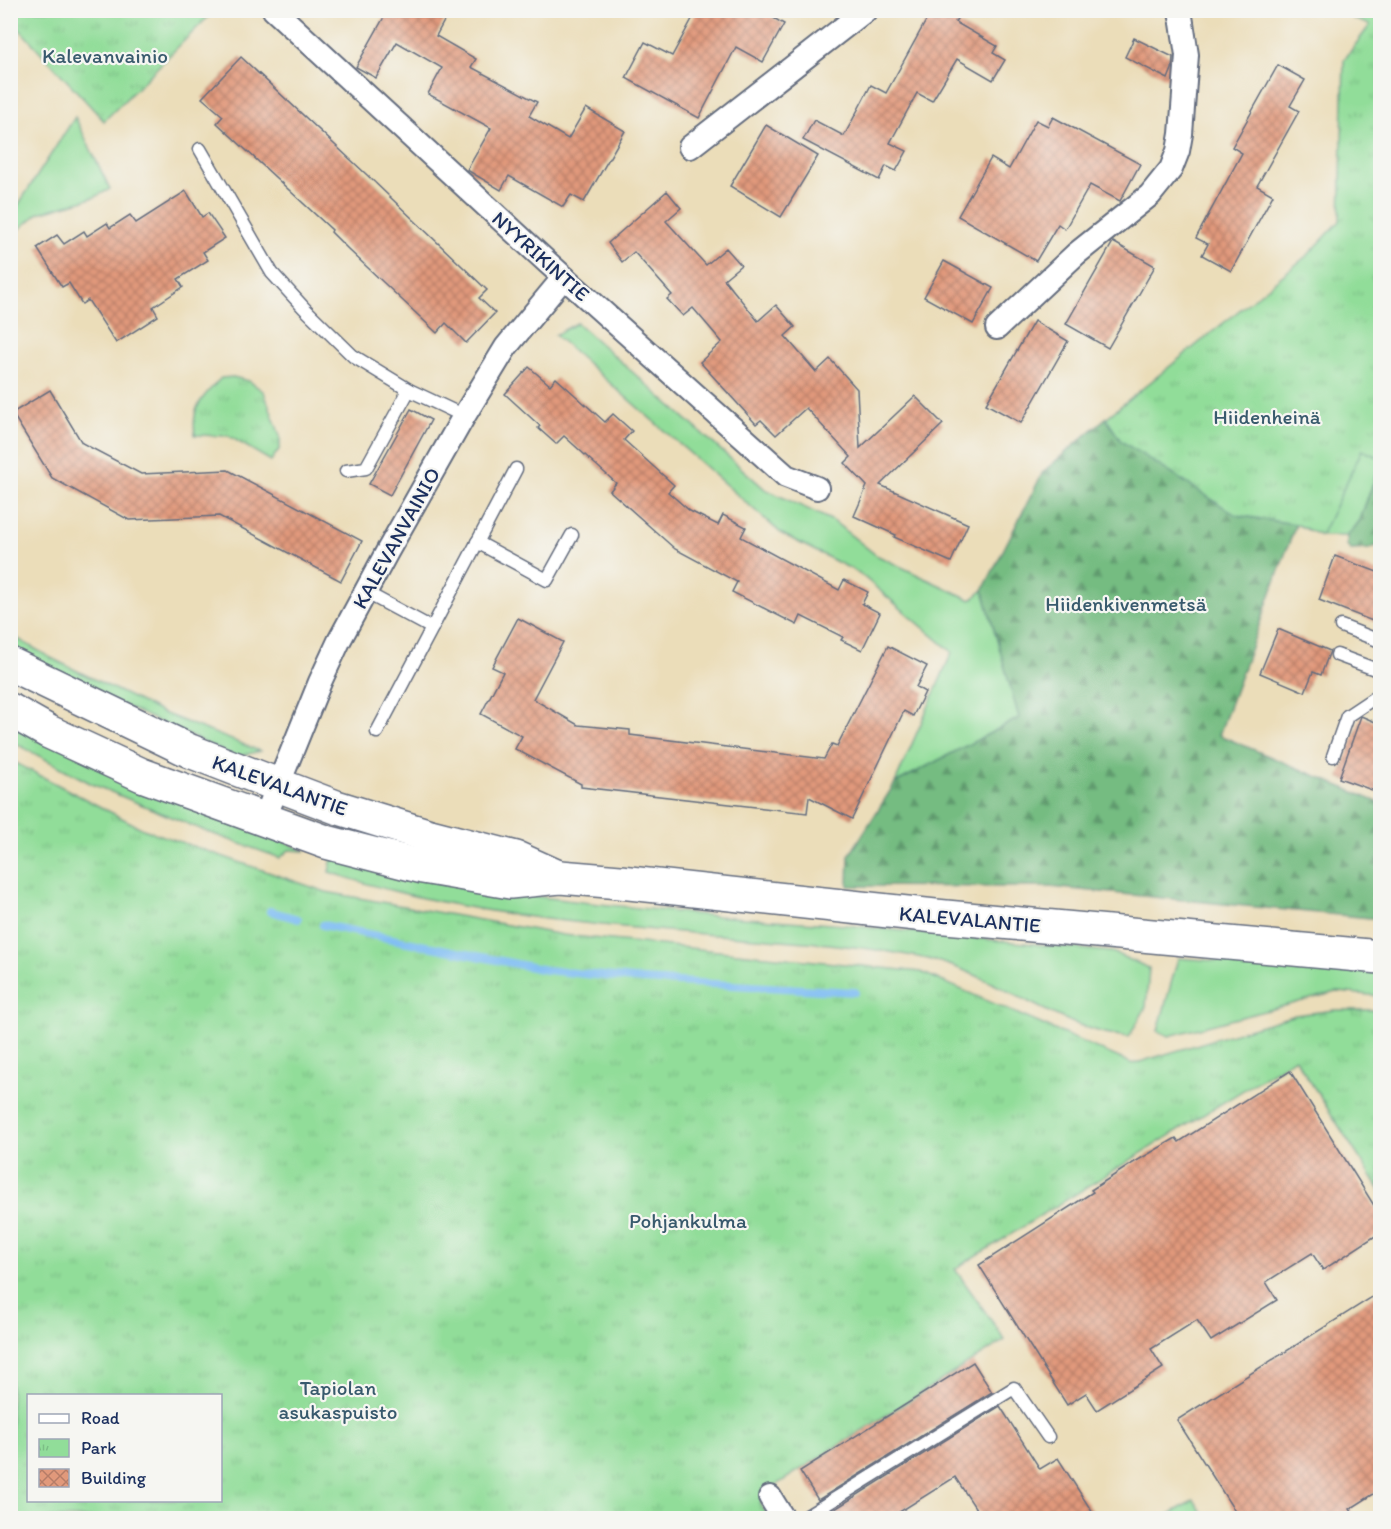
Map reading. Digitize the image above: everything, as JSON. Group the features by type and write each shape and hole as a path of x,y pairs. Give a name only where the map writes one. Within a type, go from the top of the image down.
{"main road":[{"name":"KALEVALANTIE","path":"10,664 190,751 336,807 430,836 516,858 560,878"},
{"name":"KALEVALANTIE","path":"10,710 49,732 142,775 326,842 423,867 510,882 560,878 643,885 935,916 1380,957"}],"street":[{"name":"NYYRIKINTIE","path":"274,10 564,278 786,476 817,488"},
{"path":"690,147 866,10"},
{"path":"997,328 1076,254 1150,195 1171,169 1178,151 1187,55 1180,10"},
{"name":"KALEVANVAINIO","path":"264,820 320,682 365,592 464,416 506,347 564,278"},
{"path":"770,1497 783,1518"}],"lane":[{"path":"200,149 272,273 353,356 409,390 464,416"},
{"path":"346,471 366,468 409,390"},
{"path":"377,732 516,469"},
{"path":"477,542 547,580 572,535"},
{"path":"365,592 432,628"},
{"path":"1341,626 1380,641"},
{"path":"1337,655 1380,671"},
{"path":"1333,756 1347,716 1380,694"},
{"path":"804,1518 1014,1388 1048,1437"}],"green space":[{"name":"Kalevanvainio","path":"11,10 214,11 104,121 11,20"},
{"name":"Hiidenheinä","path":"1358,11 1380,11 1380,458 1362,450 1321,536 1296,524 1236,515 1121,441 1106,418 1309,254 1340,221 1344,60 1370,25 1354,19"},
{"path":"75,117 110,189 95,197 39,213 11,236 11,216"},
{"path":"577,323 765,489 833,521 876,555 971,600 983,590 1020,718 895,783 952,652 859,573 782,534 555,335"},
{"path":"1380,361 1380,464 1359,522 1347,536 1321,536 1296,524 1255,518 1318,415"},
{"path":"233,377 249,381 264,392 280,436 280,448 271,461 229,436 195,435 196,409 199,403 221,378"},
{"name":"Hiidenkivenmetsä","path":"1106,418 1121,441 1240,516 1296,524 1219,735 1380,803 1380,919 1050,887 848,886 849,856 895,783 1019,718 983,590 1043,472"},
{"path":"1380,464 1380,544 1370,549 1351,550 1347,545 1347,536 1359,522"},
{"path":"11,635 51,658 163,713 260,751 236,757 11,654"},
{"path":"10,723 306,851 289,850 280,858 205,831 92,784 11,741"},
{"name":"Pohjankulma","path":"10,760 143,829 326,892 563,935 921,972 1133,1064 1295,1015 1335,1010 1380,1010 1380,1190 1295,1058 955,1269 1005,1340 779,1483 760,1503 769,1518 11,1518"},
{"path":"333,854 502,892 716,916 845,925 1112,952 1149,968 1146,1007 1129,1037 1102,1032 1052,1013 979,977 928,959 844,946 585,923 467,907 382,888 329,872"},
{"path":"1178,958 1380,972 1380,996 1337,992 1169,1036 1158,1031"},
{"path":"1194,1500 1206,1518 1163,1518"}],"building":[{"path":"388,10 450,10 436,36 476,59 471,67 537,102 529,116 568,139 586,108 625,131 584,202 571,195 563,207 509,176 501,190 467,170 491,128 428,94 442,68 397,42 376,78 356,67"},
{"path":"697,10 760,10 784,24 763,62 736,47 699,118 626,78 645,42 672,56"},
{"path":"932,10 962,10 955,22 997,46 993,53 1005,60 993,80 957,59 932,101 917,93 890,143 907,151 896,171 886,166 879,180 803,140 814,120 844,136 871,85 886,93"},
{"path":"1134,38 1173,57 1168,79 1125,57"},
{"path":"241,57 487,290 479,298 495,313 466,343 446,323 437,333 349,250 331,232 332,230 217,123 223,116 202,98"},
{"path":"1278,65 1305,80 1290,106 1299,111 1257,186 1273,195 1231,271 1202,255 1208,244 1196,238 1242,153 1232,147"},
{"path":"1053,117 1140,164 1120,201 1090,185 1065,229 1058,224 1036,261 958,216 991,158 1009,169 1036,120 1048,126"},
{"path":"766,125 818,156 781,217 730,186"},
{"path":"186,191 202,217 208,213 225,238 203,252 208,260 178,279 183,287 153,307 158,316 116,343 88,300 82,304 69,283 62,287 37,248 57,235 64,244 84,231 87,236 107,223 110,228 130,215 136,223"},
{"path":"667,191 681,208 666,221 706,265 726,248 741,265 724,279 758,321 776,305 795,327 785,336 816,372 830,359 857,389 860,448 915,396 943,424 880,485 968,524 951,562 894,537 896,535 854,516 867,486 845,463 851,457 806,408 776,435 761,420 756,424 700,362 722,342 693,308 683,316 667,299 672,295 634,252 622,262 608,243"},
{"path":"1113,242 1155,266 1108,348 1066,324"},
{"path":"944,261 993,288 973,324 924,297"},
{"path":"1034,321 1068,341 1021,423 986,404"},
{"path":"529,367 550,385 556,378 605,422 613,414 632,431 624,440 674,485 668,492 690,511 718,525 723,515 746,527 741,537 839,590 844,580 868,592 862,604 880,613 862,650 841,640 843,637 801,616 797,625 732,592 737,582 675,549 610,491 616,483 564,436 556,444 505,394"},
{"path":"50,390 82,443 141,474 228,470 362,541 341,581 219,516 129,520 52,478 12,413"},
{"path":"411,409 431,420 390,495 369,484"},
{"path":"1335,556 1380,573 1380,624 1319,600"},
{"path":"518,618 563,642 533,699 578,725 630,730 630,735 824,759 832,744 837,746 888,646 927,666 916,687 925,692 913,716 904,711 852,819 809,797 807,813 581,787 581,784 515,749 522,736 481,714 503,672 492,667"},
{"path":"1278,629 1330,651 1321,675 1313,672 1305,692 1260,673"},
{"path":"1361,716 1380,724 1380,793 1339,778"},
{"path":"1290,1071 1380,1215 1380,1233 1323,1270 1312,1253 1266,1282 1277,1300 1211,1341 1197,1320 1151,1349 1163,1368 1097,1410 1086,1393 1067,1405 979,1265 1093,1192 1091,1190 1133,1163 1176,1138 1179,1142"},
{"path":"1380,1292 1380,1490 1350,1509 1356,1518 1239,1518 1177,1420"},
{"path":"973,1362 992,1392 818,1500 800,1471"},
{"path":"1000,1406 1040,1469 1058,1458 1096,1518 982,1518 955,1477 890,1518 830,1518 827,1514"}],"waterway":[{"path":"270,911 298,919"},
{"path":"323,925 546,970 642,980 855,992"}],"park label":[{"name":"Tapiolan asukaspuisto","path":"338,1399"}]}
